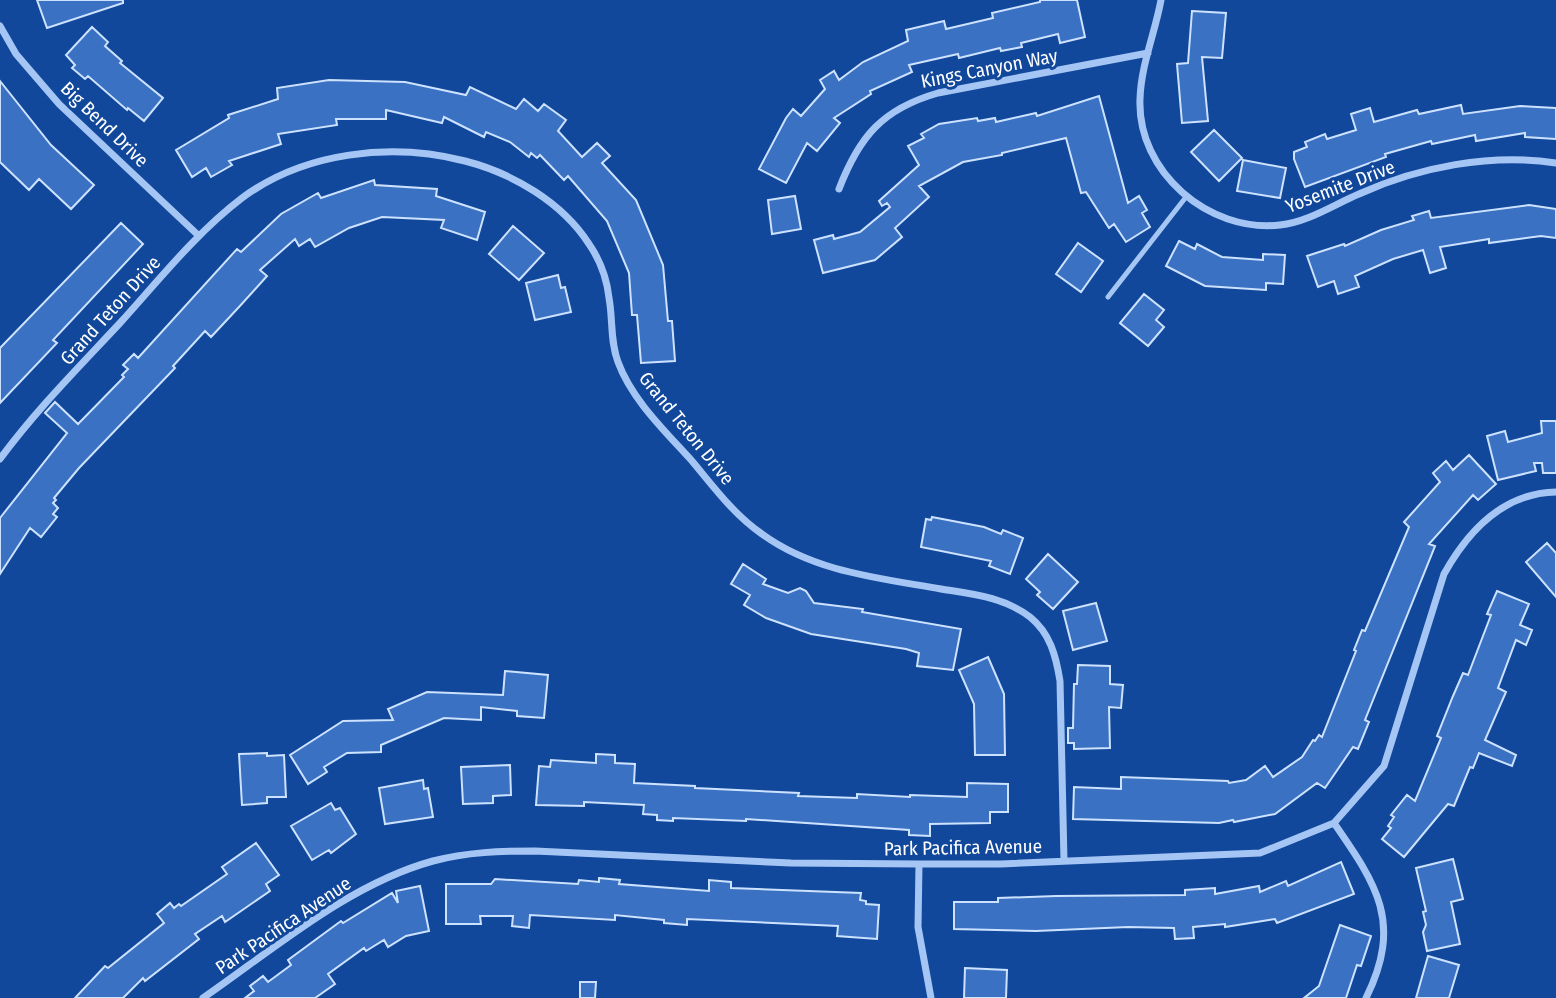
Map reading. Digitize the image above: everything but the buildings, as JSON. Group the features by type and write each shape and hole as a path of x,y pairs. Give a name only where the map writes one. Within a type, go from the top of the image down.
{"street":[{"name":"Yosemite Drive","path":"1161,0 1140,101 1142,126 1150,149 1163,171 1186,197 1224,218 1253,225 1281,225 1307,218 1387,183 1444,167 1511,160 1556,163"},
{"name":"Big Bend Drive","path":"0,26 16,54 60,104 199,236"},
{"name":"Kings Canyon Way","path":"839,189 848,166 868,135 895,109 916,99 1148,53"},
{"name":"Grand Teton Drive","path":"0,459 33,418 199,236 246,196 274,179 307,165 376,152 413,152 481,165 514,179 543,198 568,219 589,243 603,270 610,299 611,330 617,360 629,385 733,509 760,533 790,552 821,565 990,597 1013,606 1032,618 1047,635 1056,655 1060,681 1064,861"},
{"name":"Park Pacifica Avenue","path":"203,998 336,906 367,888 434,861 468,854 535,851 791,863 919,864 1260,853 1335,823 1384,765 1444,574 1458,550 1475,528 1494,512 1519,499 1556,492"},
{"path":"1335,823 1373,882 1380,903 1384,926 1383,950 1367,998"},
{"path":"919,864 918,927 931,998"}],"lane":[{"path":"1108,297 1186,197"}]}
